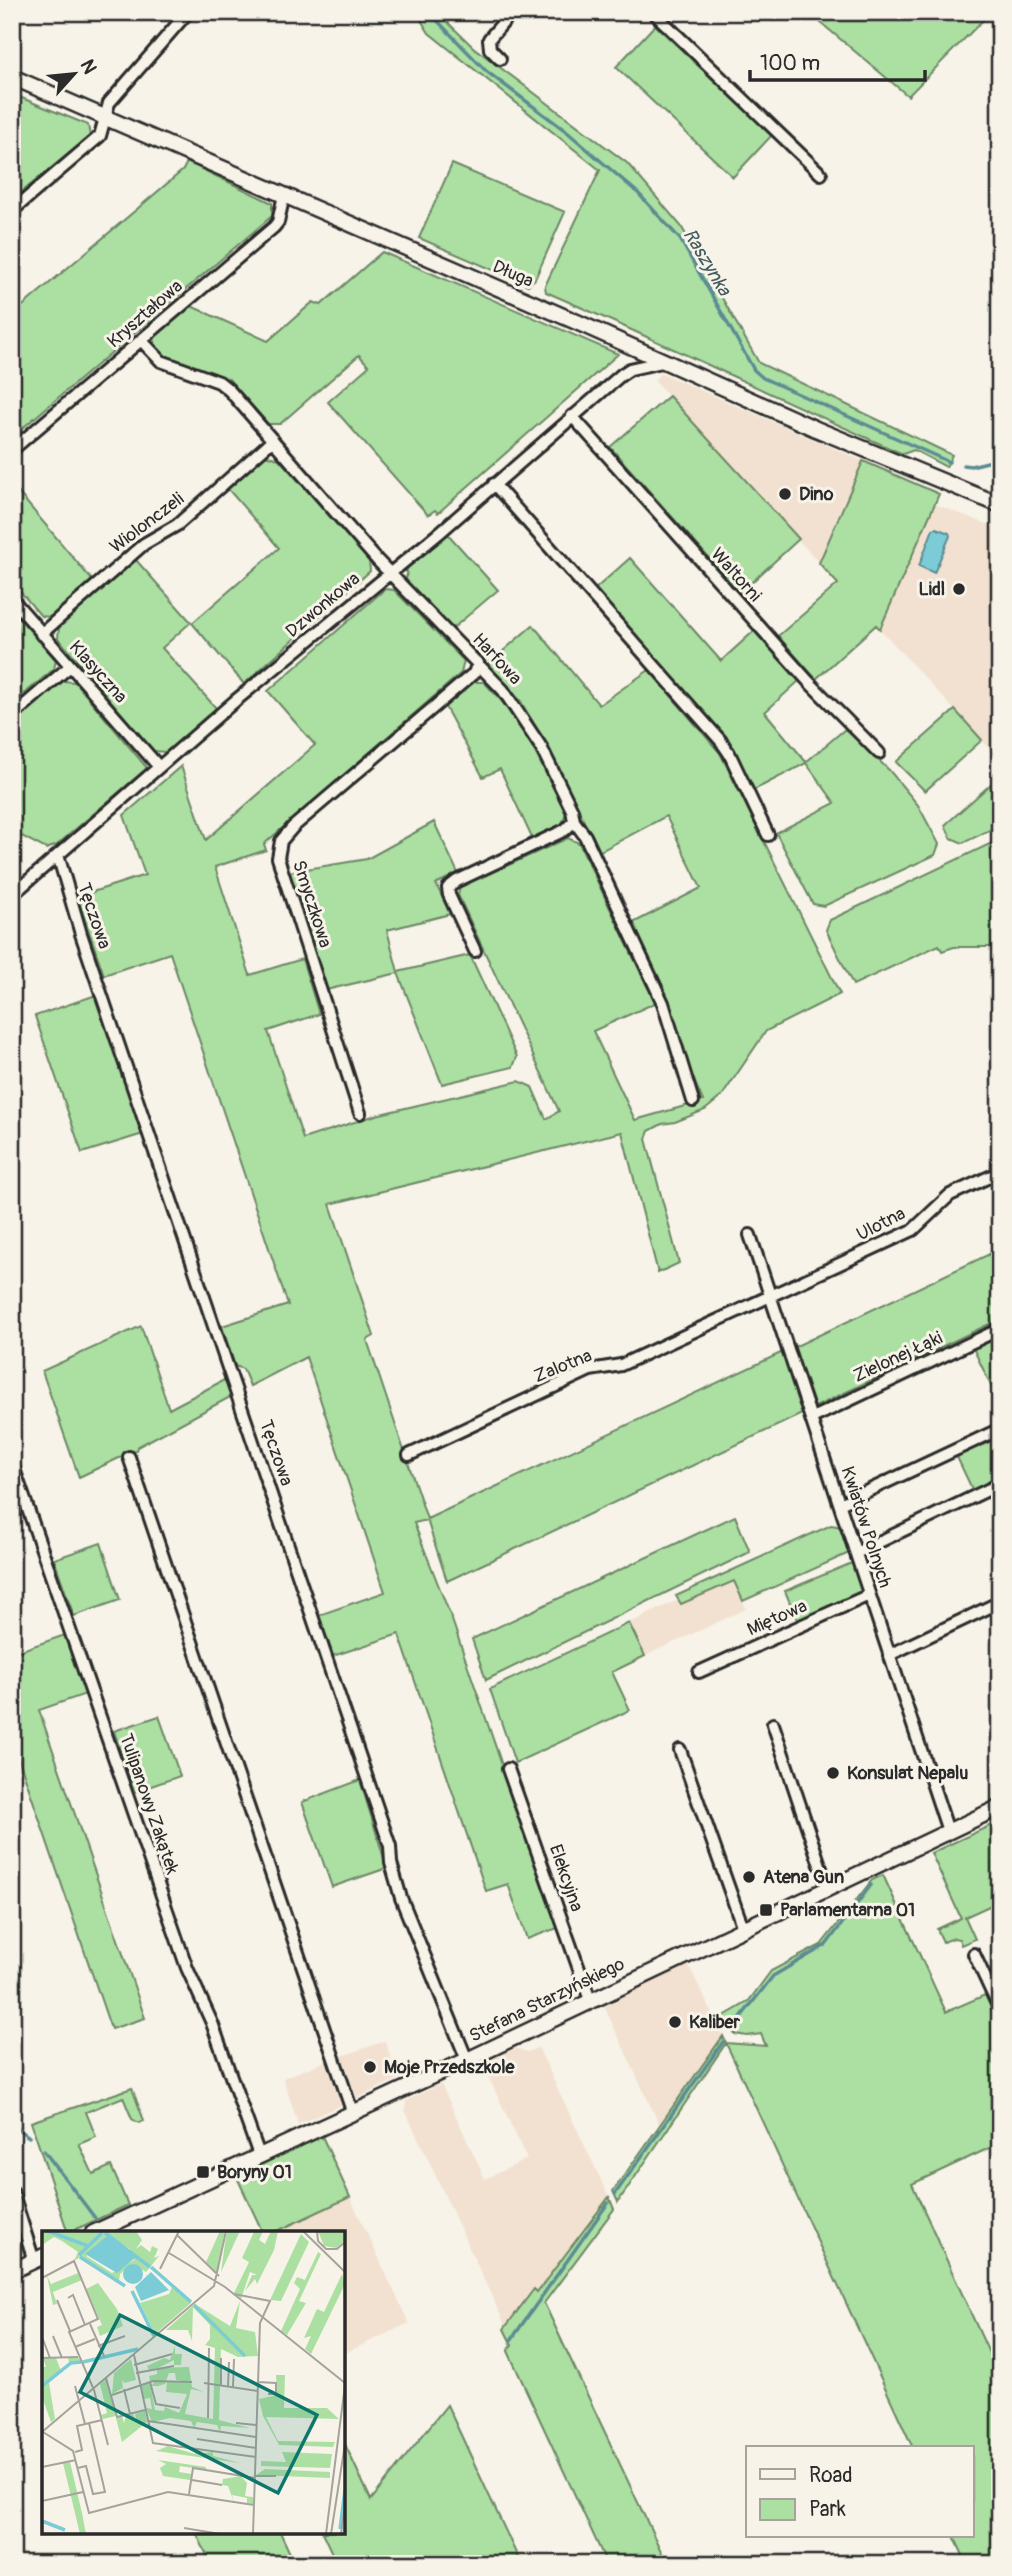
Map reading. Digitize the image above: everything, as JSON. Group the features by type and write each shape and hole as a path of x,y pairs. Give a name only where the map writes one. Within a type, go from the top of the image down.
{"street":[{"path":"12,211 100,136 110,101 188,12"},
{"path":"500,59 490,49 489,37 512,12"},
{"path":"653,12 821,174"},
{"name":"Długa","path":"12,77 666,361 816,429 1000,505"},
{"name":"Kryształowa","path":"12,450 274,226 285,195"},
{"name":"Harfowa","path":"142,341 156,357 169,365 223,385 390,572 503,690 523,718 572,810 574,821 585,836 663,1003 693,1101"},
{"name":"Dzwonkowa","path":"12,894 572,416 630,369 666,361"},
{"name":"Waltorni","path":"572,416 808,681 879,753"},
{"name":"Wiolonczeli","path":"41,634 144,544 177,525 273,440"},
{"path":"494,484 720,740 729,753 768,835"},
{"name":"Klasyczna","path":"12,599 159,767"},
{"name":"Smyczkowa","path":"360,1113 278,858 278,847 293,827 474,673 478,663"},
{"path":"12,716 69,667"},
{"path":"475,951 448,888 467,876 565,830 574,821"},
{"name":"Tęczowa","path":"58,855 81,934 390,1846 391,1863 401,1898 467,2060"},
{"name":"Ulotna","path":"771,1297 912,1230 950,1195 1000,1172"},
{"name":"Kwiatów Polnych","path":"750,1235 948,1831"},
{"name":"Zalotna","path":"409,1455 590,1370 621,1365 771,1297"},
{"name":"Zielonej Łąki","path":"812,1418 1000,1329"},
{"path":"840,1504 1000,1429"},
{"path":"129,1457 352,2111"},
{"name":"Tulipanowy Zakątek","path":"12,1463 187,1968 212,2022 259,2155"},
{"path":"856,1553 1000,1485"},
{"name":"Miętowa","path":"699,1672 869,1595"},
{"path":"889,1654 1000,1602"},
{"path":"773,1724 828,1889"},
{"path":"680,1750 743,1928"},
{"name":"Elekcyjna","path":"508,1769 590,2000"},
{"name":"Stefana Starzyńskiego","path":"97,2231 467,2060 1000,1807"},
{"path":"974,1954 1000,2010"},
{"path":"12,2191 39,2258 12,2271"}],"shaded area":[{"path":"661,373 863,461 819,563 654,380"},
{"path":"935,504 1000,529 1000,760 880,629"},
{"path":"734,1581 746,1609 645,1656 629,1623 678,1600 681,1604"},
{"path":"688,1964 723,2036 660,2126 603,2004"},
{"name":"Moje Przedszkole","path":"385,2041 398,2079 357,2098 342,2056"},
{"path":"538,2047 609,2197 536,2293 534,2289 506,2327 405,2110 406,2101 441,2084 485,2179 527,2159 482,2063 515,2048 528,2052"},
{"path":"326,2061 341,2105 298,2124 283,2078"},
{"path":"350,2197 409,2323 345,2353 345,2231 277,2231"}],"green space":[{"path":"416,12 437,12 473,47 627,163 681,226 759,363 952,455 946,467 914,450 903,454 546,292 545,286 600,170 429,33"},
{"path":"808,12 991,12 908,96"},
{"path":"655,25 772,135 733,177 616,67"},
{"path":"12,94 88,125 90,136 12,200"},
{"path":"187,162 272,203 272,216 12,437 12,315 183,170"},
{"path":"452,164 565,212 535,279 528,285 419,238"},
{"path":"382,252 618,354 438,513 435,510 428,515 328,402 369,366 359,355 280,424 268,424 229,379 164,357 154,344 156,333 189,305 268,341 313,302 321,305"},
{"path":"669,396 799,539 740,593 610,447"},
{"path":"265,455 279,459 369,561 370,571 244,684 192,623 279,548 228,489"},
{"path":"863,461 939,494 880,629 876,625 816,679 778,636 838,584 819,563"},
{"path":"12,485 92,580 50,617 41,616 12,582"},
{"path":"447,533 498,590 452,629 406,581 407,568"},
{"path":"630,558 721,661 754,631 799,681 765,712 806,762 845,729 889,770 918,805 939,844 935,855 824,906 813,904 776,833 835,803 806,763 754,790 728,738 594,590"},
{"path":"136,560 191,622 162,648 216,708 166,752 153,751 58,638 59,627"},
{"path":"385,589 394,590 464,661 461,673 264,844 266,850 215,867 250,975 302,959 319,1014 268,1031 303,1139 376,1115 519,1081 532,1087 546,1119 559,1111 458,895 460,887 568,838 579,843 657,1002 593,1031 635,1120 703,1101 687,1064 665,994 633,923 701,888 666,816 599,852 546,744 520,700 487,665 533,625 599,705 649,670 720,753 840,994 766,1031 722,1096 705,1110 649,1131 646,1139 679,1263 658,1273 622,1132 330,1204 374,1336 367,1340 427,1519 785,1351 802,1414 447,1581 427,1520 414,1523 451,1617 558,1928 527,1939 508,1884 486,1891 399,1634 333,1656 319,1615 385,1592 306,1357 250,1386 243,1369 235,1366 222,1326 288,1305 170,953 104,975 77,897 145,875 124,815 181,766 206,840 315,745 268,691"},
{"path":"12,610 56,660 54,669 12,704"},
{"path":"62,681 75,682 147,768 57,845 46,849 12,831 12,723"},
{"path":"470,682 484,682 518,719 566,813 562,824 532,838 500,769 483,777 444,705"},
{"path":"955,710 982,740 925,791 896,762"},
{"path":"1000,776 1000,825 963,843 951,838 945,825"},
{"path":"434,822 458,873 436,884 450,914 387,930 398,972 470,955 517,1057 513,1067 442,1084 398,973 326,990 288,872 367,859"},
{"path":"1000,839 1000,947 954,947 942,951 939,945 853,985 826,930 830,920"},
{"path":"96,995 143,1134 82,1153 35,1016"},
{"path":"1000,1249 1000,1319 815,1407 794,1347"},
{"path":"141,1326 169,1409 226,1379 232,1396 137,1447 136,1450 79,1477 42,1371"},
{"path":"1000,1335 1000,1390 994,1392 973,1348"},
{"path":"1000,1434 1000,1479 973,1491 956,1455"},
{"path":"735,1516 750,1552 486,1680 472,1639"},
{"path":"831,1525 842,1527 850,1547 849,1553 743,1601 734,1581 681,1604 676,1596"},
{"path":"101,1543 120,1600 74,1616 54,1559"},
{"path":"854,1562 865,1594 798,1622 785,1591"},
{"path":"629,1623 645,1656 612,1672 630,1710 515,1763 490,1689"},
{"path":"12,1633 19,1651 65,1635 86,1694 39,1710 145,2018 111,2029 12,1739"},
{"path":"159,1716 180,1776 134,1792 114,1731"},
{"path":"360,1780 387,1868 332,1887 302,1802"},
{"path":"1000,1821 1000,1901 965,1917 975,1939 961,1945 959,1939 954,1938 943,1942 937,1929 961,1918 931,1853"},
{"path":"883,1875 946,2012 985,1995 1000,2026 1000,2143 912,2184 1000,2377 1000,2564 967,2564 955,2538 974,2538 974,2446 912,2446 726,2043 766,2046 761,2034 735,2034 724,2016 748,2002 771,1971 821,1945 872,1880"},
{"path":"723,2036 726,2043 618,2202 613,2191"},
{"path":"132,2088 144,2121 139,2123 132,2119 123,2097 86,2112 96,2137 79,2144 93,2174 111,2166 128,2205 67,2231 31,2122"},
{"path":"321,2134 350,2197 277,2231 262,2231 235,2173"},
{"path":"609,2197 614,2209 544,2303 667,2564 607,2564 508,2351 512,2345 504,2329 534,2289 537,2292"},
{"path":"447,2405 521,2564 337,2564 323,2534 345,2534 345,2444 371,2500"},
{"path":"197,2534 281,2534 295,2564 211,2564"}],"water":[{"path":"933,529 949,533 950,536 934,573 919,566"}],"waterway":[{"name":"Raszynka","path":"429,12 486,71 566,131 638,193 680,239 754,370 763,378 949,462"},
{"name":"Raszynka","path":"963,465 971,466 1000,459"},
{"path":"734,2026 773,1976 826,1945 871,1885"},
{"path":"615,2194 723,2042"},
{"path":"13,2125 29,2137"},
{"path":"44,2151 95,2218"},
{"path":"511,2340 608,2203"}],"place":[{"name":"Dino","path":"785,494"},
{"name":"Lidl","path":"959,589"},
{"name":"Konsulat Nepalu","path":"833,1773"},
{"name":"Atena Gun","path":"749,1877"},
{"name":"Parlamentarna 01","path":"766,1910"},
{"name":"Kaliber","path":"675,2022"},
{"name":"Moje Przedszkole","path":"370,2067"},
{"name":"Boryny 01","path":"203,2172"}]}
